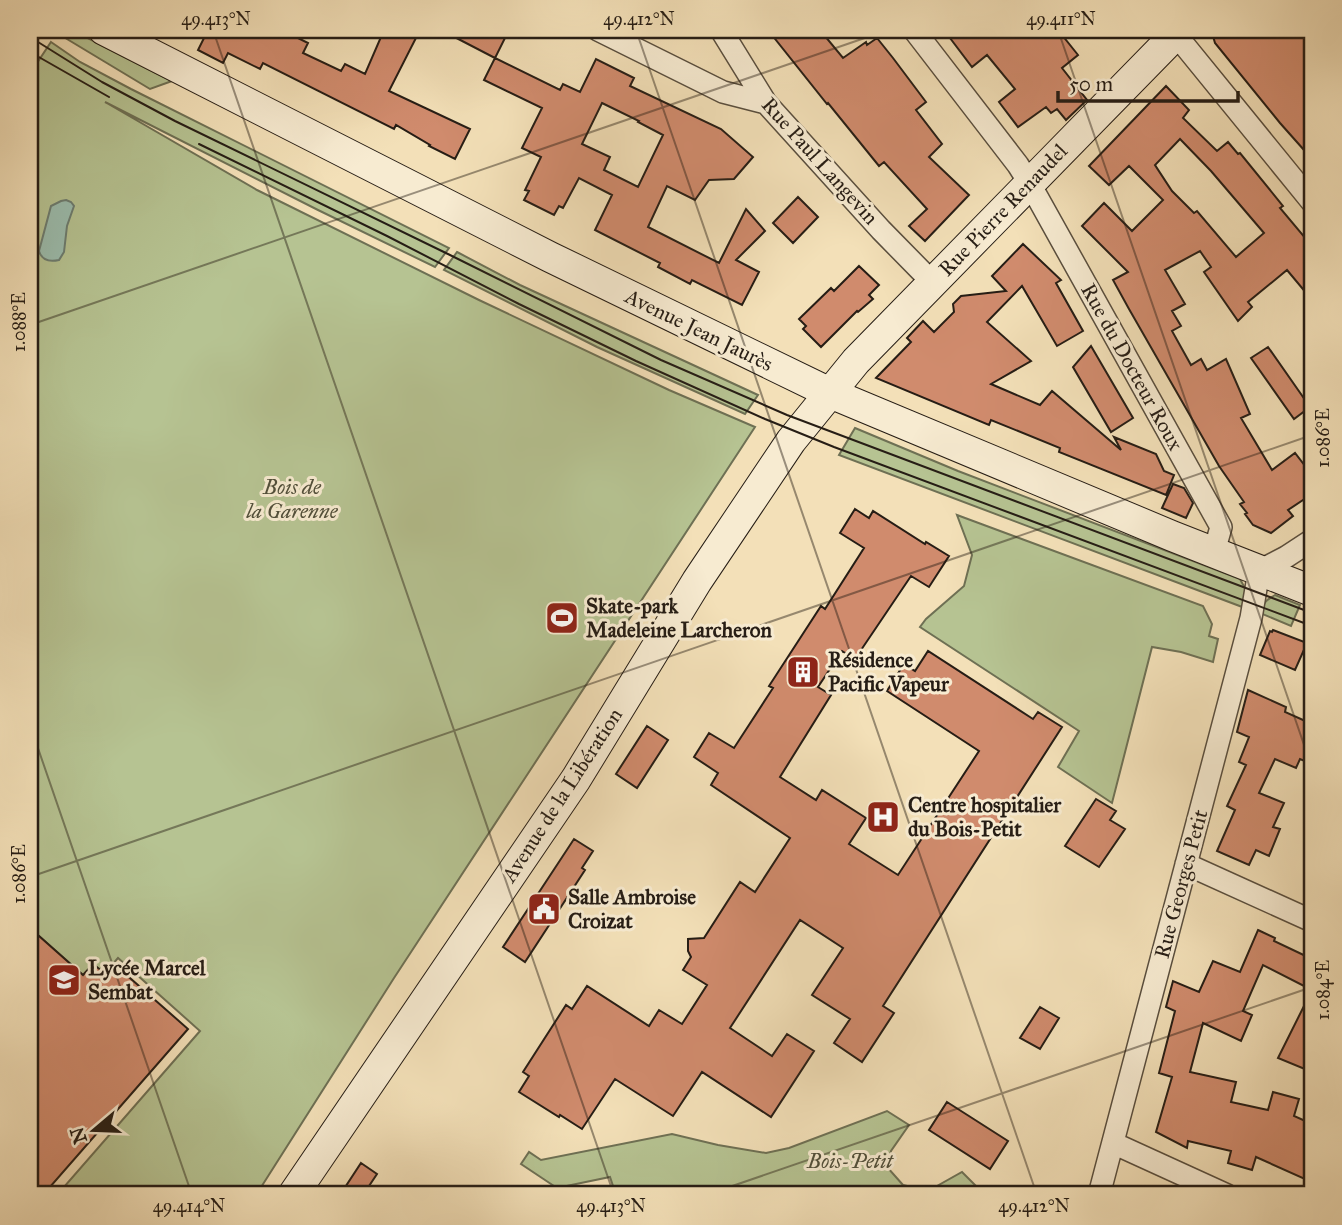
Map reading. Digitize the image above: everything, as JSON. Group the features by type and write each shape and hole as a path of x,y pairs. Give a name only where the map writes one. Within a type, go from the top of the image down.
{"street":[{"name":"Avenue Jean Jaurès","path":"104,30 550,257 830,393 1312,592"},
{"path":"598,30 723,92 765,103"},
{"name":"Rue Paul Langevin","path":"721,30 765,103 933,283"},
{"name":"Rue du Docteur Roux","path":"914,30 1030,184 1221,527 1214,552"},
{"name":"Rue Pierre Renaudel","path":"830,393 856,361 1176,31"},
{"path":"1176,31 1188,51 1312,202"},
{"name":"Avenue de la Libération","path":"293,1195 576,779 698,582 791,441 830,393"},
{"path":"1259,572 1312,540"},
{"name":"Rue Georges Petit","path":"1100,1195 1251,618 1259,572"},
{"path":"1186,864 1312,921"},
{"path":"1113,1143 1227,1195"}],"green space":[{"path":"59,30 72,30 172,81 150,89 57,33"},
{"name":"Bois de la Garenne","path":"51,42 80,62 131,89 449,248 435,267 105,102 257,190 479,300 669,390 755,427 394,978 258,1192 220,1190 194,1195 57,1195 200,1031 118,958 79,1003 94,964 83,975 30,928 30,58 37,63"},
{"path":"457,252 520,285 758,395 745,414 597,347 444,270"},
{"path":"855,428 958,471 1240,579 1247,592 1245,608 839,455"},
{"path":"957,515 1203,606 1212,624 1209,636 1218,639 1213,662 1152,647 1112,803 1058,767 1079,731 920,627 964,586 972,555"},
{"path":"1275,595 1300,605 1291,626 1260,613 1265,602"},
{"name":"Bois-Petit","path":"887,1111 909,1125 891,1151 887,1167 903,1185 928,1191 962,1172 985,1195 616,1195 610,1177 557,1188 521,1164 529,1152 541,1160 672,1134 766,1153 789,1148"}],"shaded area":[{"path":"66,200 74,206 67,226 64,252 59,260 47,260 39,251 51,206"}],"building":[{"path":"208,30 282,30 308,43 303,53 341,71 345,64 365,74 384,30 420,30 389,91 470,129 455,159 396,125 394,129 263,63 260,69 228,53 223,63 198,50"},
{"path":"441,30 495,30 506,36 495,58"},
{"path":"768,30 820,30 843,58 866,42 867,45 877,38 926,102 916,110 942,144 929,157 969,195 925,241 909,226 927,209 884,162 879,166"},
{"path":"961,30 1058,30 1078,55 1062,68 1087,100 1066,120 1057,109 1051,113 1046,107 1018,127 999,102 1015,89 987,55 972,67 950,38"},
{"path":"1220,30 1312,30 1312,159 1215,43 1213,36"},
{"path":"495,58 560,90 563,84 580,92 596,59 634,78 630,86 721,129 753,157 734,179 709,180 695,200 667,186 648,227 719,263 746,209 765,231 736,260 759,272 742,305 692,280 690,284 658,267 660,263 595,230 612,195 579,178 563,208 559,206 554,215 524,200 529,191 525,190 541,157 522,148 542,108 484,80","holes":["602,103 663,135 638,187 604,170 610,157 582,144"]},
{"path":"1166,86 1189,110 1183,118 1217,151 1228,142 1240,153 1312,246 1312,300 1287,270 1248,302 1252,307 1238,321 1204,272 1211,267 1200,251 1165,270 1185,304 1172,311 1181,326 1172,331 1191,365 1201,359 1207,370 1226,359 1250,414 1241,418 1272,470 1295,453 1312,475 1312,494 1288,510 1293,516 1271,533 1253,525 1245,514 1247,513 1240,504 1244,502 1219,466 1113,280 1128,272 1082,226 1104,203 1132,231 1163,200 1129,166 1109,185 1089,166","holes":["1180,139 1264,233 1236,257 1197,211 1194,213 1172,191 1155,165"]},
{"path":"798,197 818,217 793,243 773,223"},
{"path":"1023,244 1061,280 1056,283 1083,331 1057,346 1022,286 987,322 1031,361 991,384 1040,405 1052,391 1121,450 1114,437 1156,454 1164,471 1174,475 1166,495 1059,452 1060,448 991,420 989,425 876,378 911,342 907,338 923,321 934,332 954,312 953,304 961,296 1006,291 992,276"},
{"path":"859,266 879,285 869,295 873,299 821,347 803,329 806,326 799,319 831,288 834,291"},
{"path":"1091,346 1133,418 1111,432 1073,367"},
{"path":"1268,347 1310,407 1294,419 1251,358"},
{"path":"1173,484 1184,488 1193,503 1186,518 1162,508"},
{"path":"855,509 869,518 873,511 949,556 929,587 911,576 855,659 842,651 818,687 831,695 780,777 816,800 822,790 866,818 849,844 898,875 979,751 887,691 904,664 915,671 928,651 1033,719 1038,712 1062,727 883,1006 894,1013 862,1062 834,1043 850,1019 812,995 843,948 800,920 730,1028 772,1056 787,1034 814,1051 771,1117 702,1072 673,1116 615,1079 582,1129 519,1092 529,1076 523,1072 566,1005 572,1009 587,986 649,1026 659,1010 682,1024 707,985 683,970 691,957 688,939 704,938 740,882 755,892 790,838 711,785 718,773 694,757 709,733 734,748 773,688 769,686 821,606 825,609 864,548 840,533"},
{"path":"1270,631 1307,643 1295,670 1260,655"},
{"path":"1248,690 1286,707 1285,712 1312,724 1312,764 1300,759 1296,768 1275,759 1259,793 1284,803 1273,827 1280,829 1269,856 1256,850 1249,865 1217,851 1235,810 1227,806 1246,765 1239,762 1249,737 1237,732"},
{"path":"647,726 668,740 637,788 616,774"},
{"path":"1096,799 1116,811 1110,820 1125,829 1099,867 1065,846"},
{"name":"Salle Ambroise Croizat","path":"574,839 593,851 582,868 585,870 525,962 503,947"},
{"path":"30,928 83,975 93,964 106,974 114,964 188,1029 43,1195 30,1195"},
{"path":"1258,930 1275,938 1274,941 1312,959 1312,990 1263,965 1243,1011 1252,1015 1241,1041 1203,1023 1190,1072 1236,1082 1231,1102 1268,1110 1273,1092 1299,1099 1294,1116 1312,1124 1312,1168 1307,1180 1256,1157 1252,1170 1228,1163 1231,1151 1188,1141 1187,1148 1156,1132 1172,1077 1159,1073 1175,1011 1166,1007 1173,981 1199,992 1213,961 1240,972"},
{"path":"1312,990 1312,1072 1278,1058"},
{"path":"1040,1007 1059,1018 1040,1049 1020,1038"},
{"path":"947,1102 1008,1141 990,1169 929,1130"},
{"path":"361,1163 377,1174 363,1195 340,1195"}],"tram line":[{"path":"30,37 102,82 175,121 661,360 787,415 1312,613"},
{"path":"30,52 109,97"},
{"path":"199,144 636,361 765,419 1312,626"}],"place":[{"name":"Skate-park Madeleine Larcheron","path":"562,618"},
{"name":"Résidence Pacific Vapeur","path":"803,672"},
{"name":"Centre hospitalier du Bois-Petit","path":"883,817"},
{"name":"Salle Ambroise Croizat","path":"544,909"},
{"name":"Lycée Marcel Sembat","path":"64,980"}]}
